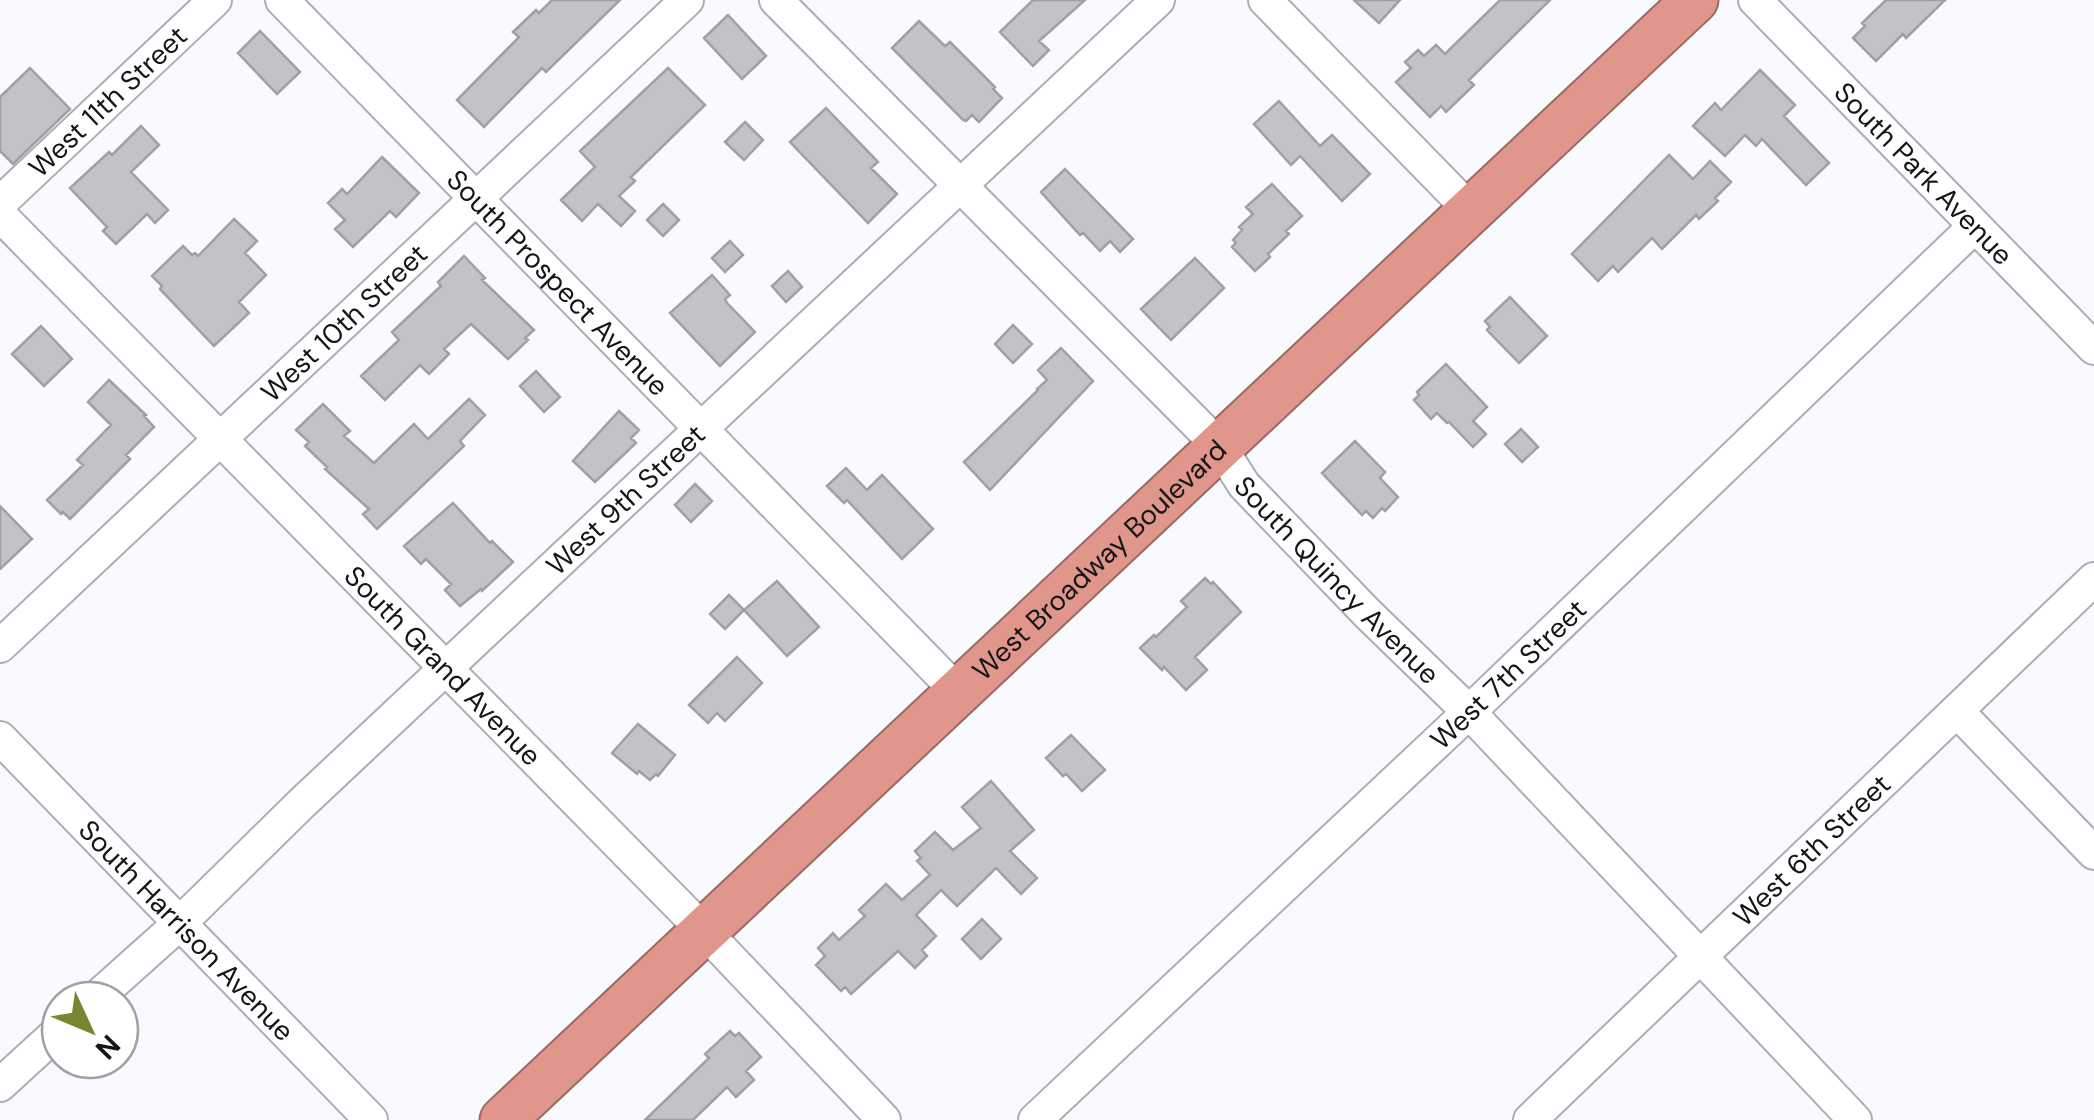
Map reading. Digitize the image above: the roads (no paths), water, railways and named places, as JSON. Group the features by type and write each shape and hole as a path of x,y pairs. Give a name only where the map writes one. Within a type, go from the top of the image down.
{"highway":[{"name":"West Broadway Boulevard","path":"503,1120 1695,0"}],"street":[{"name":"West 11th Street","path":"0,203 215,0"},
{"name":"South Prospect Avenue","path":"282,0 958,692"},
{"name":"West 10th Street","path":"0,646 688,0"},
{"name":"South Quincy Avenue","path":"776,0 1220,446 1244,485 1469,712 1856,1120"},
{"name":"West 9th Street","path":"116,980 1158,0"},
{"path":"1265,0 1471,211"},
{"name":"South Park Avenue","path":"1755,0 2094,348"},
{"name":"South Grand Avenue","path":"0,215 704,931 884,1120"},
{"name":"West 7th Street","path":"1036,1120 1976,226"},
{"name":"West 6th Street","path":"1530,1120 2094,579"},
{"path":"1958,711 2094,853"},
{"name":"South Harrison Avenue","path":"0,738 372,1120"},
{"path":"0,1086 40,1049"}]}
